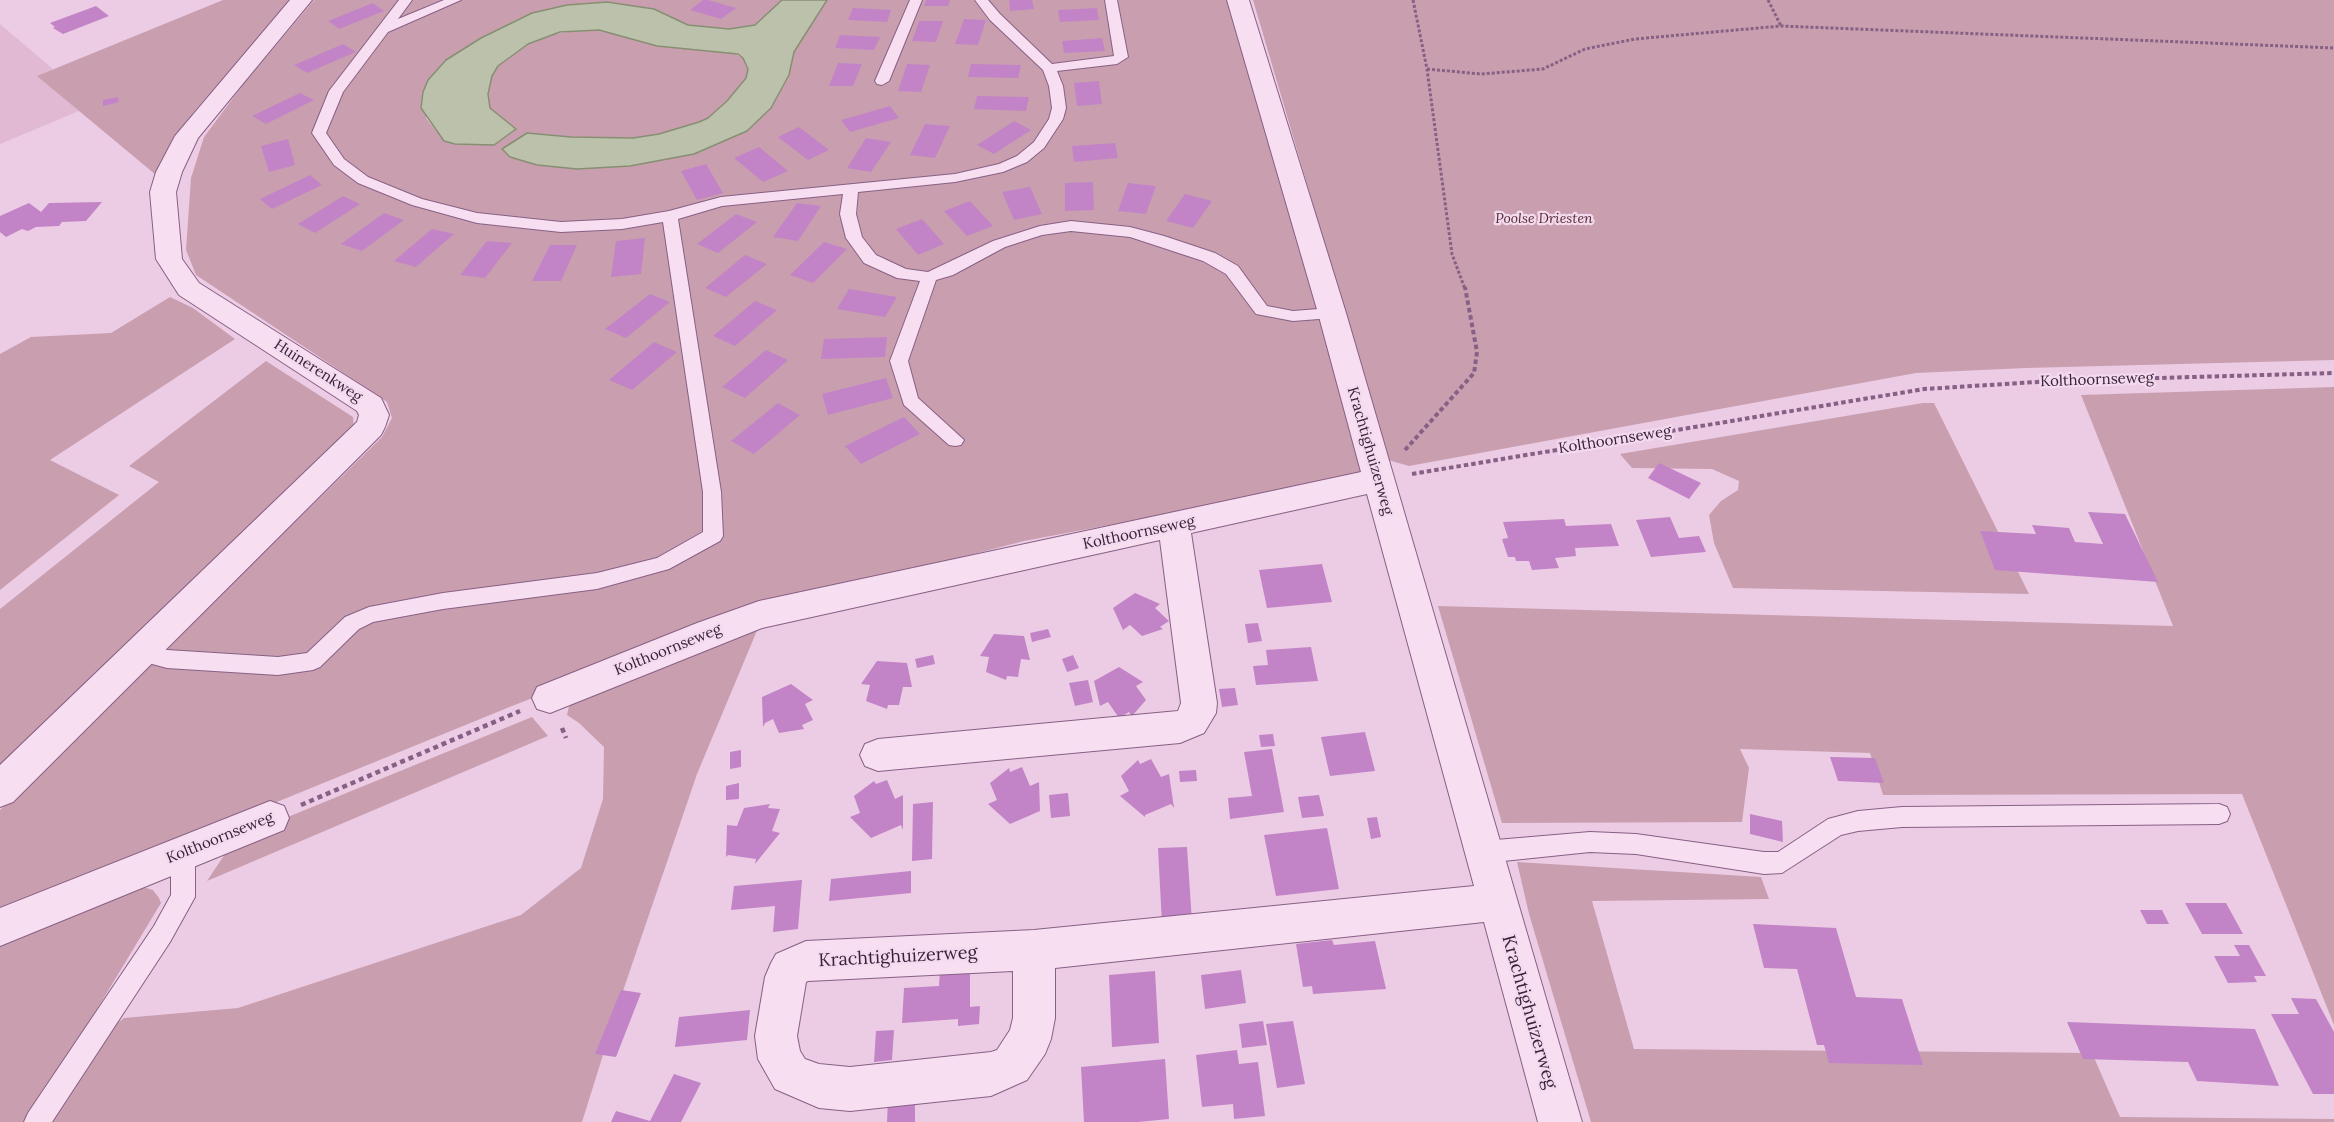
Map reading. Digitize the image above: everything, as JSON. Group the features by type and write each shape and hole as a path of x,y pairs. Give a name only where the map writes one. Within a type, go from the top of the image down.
{"street":[{"name":"Huinerenkweg","path":"0,790 370,427 374,415 370,405 189,289 169,259 163,192 169,172 187,136 301,0"},
{"name":"Krachtighuizerweg","path":"1238,0 1332,313 1560,1122"},
{"name":"Kolthoornseweg","path":"550,698 759,615 1378,480"},
{"path":"878,755 1180,727 1191,722 1198,713 1200,703 1174,526"},
{"name":"Kolthoornseweg","path":"0,927 270,818"},
{"name":"Krachtighuizerweg","path":"1034,950 1032,1029 1030,1039 1012,1065 991,1074 850,1089 819,1086 790,1074 780,1059 776,1036 786,977 791,968 806,961 1034,950 1498,902"}],"lane":[{"path":"406,0 336,91 319,133 339,162 363,180 417,202 477,218 561,227 622,225 670,216 721,202 954,178 1003,168 1022,159 1039,145 1056,119 1059,108 1056,86 1049,68 995,17 981,0"},
{"path":"385,29 455,0"},
{"path":"882,81 916,0"},
{"path":"1049,68 1117,60 1121,57 1111,0"},
{"path":"851,187 849,214 854,238 870,259 903,274 929,277 947,272 967,259 999,244 1041,231 1071,226 1094,227 1158,239 1209,257 1232,270 1262,310 1293,316 1332,313"},
{"path":"141,653 166,660 278,666 313,661 352,623 369,615 443,601 597,581 662,564 713,536 712,492 670,216"},
{"path":"929,277 898,360 910,401 955,440"},
{"path":"1484,852 1590,842 1624,844 1764,863 1782,862 1836,826 1858,820 1902,817 2218,814"},
{"path":"37,1122 162,934 183,897 183,854"}],"path":[{"path":"1378,480 1474,374 1477,352 1465,287 1452,254 1427,69 1413,0"},
{"path":"1768,0 1781,26"},
{"path":"1427,69 1481,74 1543,69 1585,49 1635,39 1781,26 2334,48"},
{"name":"Kolthoornseweg","path":"1378,480 1924,388 2065,381 2334,373"},
{"name":"Kolthoornseweg","path":"270,818 550,698"}],"shaded area":[{"path":"782,0 827,0 794,52 789,75 771,108 747,131 694,154 630,166 577,169 537,165 510,157 502,149 527,133 571,137 633,138 659,134 699,122 708,118 727,101 746,78 748,69 743,58 738,54 657,46 599,30 560,32 528,44 498,66 492,76 488,94 490,108 516,129 494,145 455,144 444,141 421,108 423,92 428,80 446,60 481,38 532,13 567,5 607,2 654,9 688,25 729,29 755,25"},
{"path":"0,24 53,69 38,76 79,111 0,144"}],"green space":[{"path":"223,0 290,0 193,113 156,175 37,76"},
{"path":"314,0 782,0 755,25 729,29 688,25 654,9 607,2 567,5 532,13 516,20 446,60 426,118 444,141 494,145 512,127 490,108 488,94 492,76 498,66 528,44 549,35 586,29 599,30 657,46 732,52 743,58 748,69 746,78 727,101 708,118 699,122 659,134 633,138 571,137 527,133 537,165 577,169 630,166 694,154 747,131 771,108 784,85 794,52 827,0 1227,0 1365,477 1024,541 766,608 512,706 0,915 0,810 382,437 392,418 387,402 196,275 186,250 191,178 204,137 242,86"},
{"name":"Poolse Driesten","path":"1253,0 2334,0 2334,360 1916,373 1409,466 1388,460"},
{"path":"170,297 193,308 235,339 50,460 119,495 0,590 0,354 31,337 111,333"},
{"path":"266,361 353,417 354,427 0,767 0,609 159,482 129,466"},
{"path":"2334,387 2334,1025 2242,794 1883,795 1870,753 1740,749 1749,768 1742,822 1502,823 1438,606 2173,626 2081,395"},
{"path":"1934,403 2029,594 1733,588 1714,543 1709,515 1721,501 1738,490 1739,481 1712,469 1632,468 1620,454"},
{"path":"761,621 697,774 624,988 582,1122 0,1122 0,937 143,887 153,890 159,898 161,903 64,1064 124,1018 238,1008 521,915 581,868 603,799 604,747 567,715 570,702"},
{"path":"532,717 548,736 207,881 225,854 261,828"},
{"path":"1517,862 1761,877 1769,899 1592,901 1634,1049 2092,1053 2120,1117 2334,1119 2334,1122 1591,1122 1529,914"}],"building":[{"path":"703,0 736,8 721,19 690,10"},
{"path":"926,0 950,0 948,6 924,6"},
{"path":"1009,0 1032,0 1034,9 1010,11"},
{"path":"373,3 384,11 339,29 328,21"},
{"path":"96,6 109,16 63,34 53,28 55,27 50,23"},
{"path":"853,8 891,10 887,22 848,20"},
{"path":"1097,8 1099,20 1060,22 1058,10"},
{"path":"964,19 986,20 978,45 955,44"},
{"path":"919,21 943,21 936,42 912,41"},
{"path":"840,35 880,37 874,50 835,48"},
{"path":"1102,38 1105,51 1064,53 1062,41"},
{"path":"343,44 356,52 307,73 294,65"},
{"path":"838,63 862,64 853,86 829,86"},
{"path":"907,64 930,65 921,92 898,91"},
{"path":"971,64 1021,65 1018,78 968,77"},
{"path":"1099,81 1102,104 1077,106 1074,83"},
{"path":"300,93 314,100 266,124 252,116"},
{"path":"977,96 1029,97 1026,111 974,109"},
{"path":"118,97 119,102 103,106 103,100"},
{"path":"890,106 899,118 850,132 841,120"},
{"path":"1014,121 1031,130 994,154 977,145"},
{"path":"925,124 950,126 935,158 910,155"},
{"path":"799,127 829,150 808,160 778,137"},
{"path":"866,138 891,142 871,172 847,168"},
{"path":"288,139 295,165 269,172 261,146"},
{"path":"1115,143 1118,158 1074,162 1072,146"},
{"path":"759,147 788,171 763,182 734,158"},
{"path":"706,164 723,193 697,200 681,171"},
{"path":"310,175 322,185 272,209 260,199"},
{"path":"1093,182 1094,210 1065,211 1065,183"},
{"path":"1128,183 1156,186 1146,214 1118,211"},
{"path":"1030,187 1042,214 1014,220 1002,192"},
{"path":"1185,194 1212,201 1193,228 1166,221"},
{"path":"343,196 360,204 315,233 298,224"},
{"path":"970,201 993,226 967,236 944,211"},
{"path":"102,202 86,221 62,222 59,226 36,227 28,231 22,229 6,237 0,232 0,216 29,203 41,212 49,203"},
{"path":"797,203 821,206 798,241 773,237"},
{"path":"384,213 404,220 362,251 341,244"},
{"path":"736,214 757,222 718,253 697,244"},
{"path":"922,219 944,244 918,255 896,229"},
{"path":"432,229 454,234 416,267 394,261"},
{"path":"645,238 641,274 611,277 616,241"},
{"path":"487,241 512,243 485,278 460,275"},
{"path":"824,242 847,249 813,283 790,275"},
{"path":"550,245 577,245 561,281 532,281"},
{"path":"745,255 767,264 726,297 705,288"},
{"path":"849,289 897,297 885,317 837,309"},
{"path":"650,294 670,302 626,338 605,329"},
{"path":"755,301 777,310 735,346 713,336"},
{"path":"887,337 885,357 821,359 824,339"},
{"path":"654,342 677,352 632,390 609,380"},
{"path":"766,350 788,360 745,398 722,387"},
{"path":"886,378 893,398 828,415 822,394"},
{"path":"778,403 800,415 754,454 731,441"},
{"path":"904,417 920,434 861,464 845,446"},
{"path":"1659,463 1701,483 1689,499 1648,478"},
{"path":"2088,512 2125,514 2158,582 1995,570 1980,531 2036,534 2032,525 2069,528 2075,542 2103,544"},
{"path":"1670,517 1679,538 1699,536 1706,552 1651,557 1636,520"},
{"path":"1564,519 1566,526 1611,524 1619,546 1575,548 1576,556 1555,558 1559,568 1532,570 1529,561 1516,561 1515,557 1508,557 1502,539 1508,538 1503,522"},
{"path":"1322,564 1332,602 1267,608 1259,570"},
{"path":"1135,593 1160,604 1155,608 1169,621 1160,627 1163,629 1142,636 1130,625 1123,630 1113,608"},
{"path":"1258,623 1262,641 1248,643 1245,624"},
{"path":"1048,629 1051,637 1032,642 1030,633"},
{"path":"994,634 1024,636 1030,660 1021,659 1018,677 1007,676 1006,680 986,672 989,657 980,656"},
{"path":"1311,647 1318,681 1256,685 1253,666 1268,665 1266,650"},
{"path":"933,655 935,664 917,668 915,659"},
{"path":"1073,655 1079,668 1067,672 1062,659"},
{"path":"877,661 907,663 912,687 903,687 899,705 888,705 887,709 866,701 870,685 861,684"},
{"path":"1119,667 1143,682 1136,686 1146,700 1132,716 1129,712 1119,718 1108,702 1100,706 1094,681"},
{"path":"1088,680 1093,702 1075,706 1069,683"},
{"path":"791,684 813,700 805,704 813,720 802,725 804,729 779,733 773,719 765,723 763,727 762,697"},
{"path":"1235,688 1238,705 1222,707 1219,689"},
{"path":"1365,732 1375,771 1330,776 1321,737"},
{"path":"1273,734 1275,746 1261,747 1259,735"},
{"path":"1272,749 1284,812 1230,819 1228,798 1252,796 1244,752"},
{"path":"741,750 741,767 730,769 730,752"},
{"path":"1830,757 1875,758 1884,783 1838,781"},
{"path":"1151,759 1161,777 1169,774 1174,808 1171,804 1145,817 1120,796 1129,791 1121,776 1138,760 1140,764"},
{"path":"1022,767 1030,786 1039,782 1040,811 1010,824 988,804 997,800 990,783 1009,768 1010,772"},
{"path":"1196,770 1197,781 1180,782 1179,771"},
{"path":"887,780 895,799 903,795 903,830 901,825 871,838 850,817 860,813 854,796 874,781 876,784"},
{"path":"739,783 739,799 726,800 726,786"},
{"path":"1068,793 1070,816 1051,818 1049,795"},
{"path":"1319,795 1324,816 1302,818 1298,797"},
{"path":"933,802 932,859 912,861 913,804"},
{"path":"770,804 768,808 780,809 772,831 780,833 755,864 756,859 728,855 726,857 727,825 737,826 744,808"},
{"path":"1750,814 1782,821 1783,842 1750,834"},
{"path":"1377,817 1381,837 1371,839 1367,818"},
{"path":"1327,828 1339,889 1276,896 1264,835"},
{"path":"1187,847 1192,922 1162,924 1158,848"},
{"path":"911,871 911,893 829,901 831,879"},
{"path":"802,880 798,929 773,932 775,906 731,910 734,886"},
{"path":"2185,903 2226,903 2243,934 2202,934"},
{"path":"2140,910 2162,910 2169,924 2147,924"},
{"path":"1753,924 1836,928 1856,997 1902,999 1923,1065 1829,1063 1824,1045 1817,1045 1797,969 1764,968"},
{"path":"1332,940 1334,945 1375,941 1386,989 1313,994 1312,986 1303,987 1296,944"},
{"path":"2234,945 2249,945 2266,976 2254,976 2257,982 2228,983 2214,956 2240,956"},
{"path":"970,969 970,1007 980,1006 979,1024 958,1026 958,1019 902,1023 904,988 939,986 940,970"},
{"path":"1241,970 1246,1003 1205,1009 1201,975"},
{"path":"1155,971 1159,1043 1112,1047 1109,975"},
{"path":"621,990 641,993 616,1057 595,1054"},
{"path":"2291,998 2316,999 2334,1032 2334,1094 2313,1094 2271,1014 2299,1014"},
{"path":"750,1010 747,1040 675,1047 679,1017"},
{"path":"1263,1021 1267,1045 1242,1048 1239,1024"},
{"path":"1293,1021 1305,1084 1277,1088 1266,1024"},
{"path":"2067,1022 2255,1029 2279,1086 2197,1081 2188,1062 2083,1059"},
{"path":"894,1030 892,1060 874,1062 876,1031"},
{"path":"1237,1050 1239,1064 1258,1062 1265,1116 1234,1119 1233,1104 1202,1107 1196,1055"},
{"path":"1165,1059 1169,1119 1138,1122 1084,1122 1081,1067"},
{"path":"674,1074 701,1083 681,1122 611,1122 616,1111 650,1121"},
{"path":"915,1097 915,1122 887,1122 888,1099"}]}
